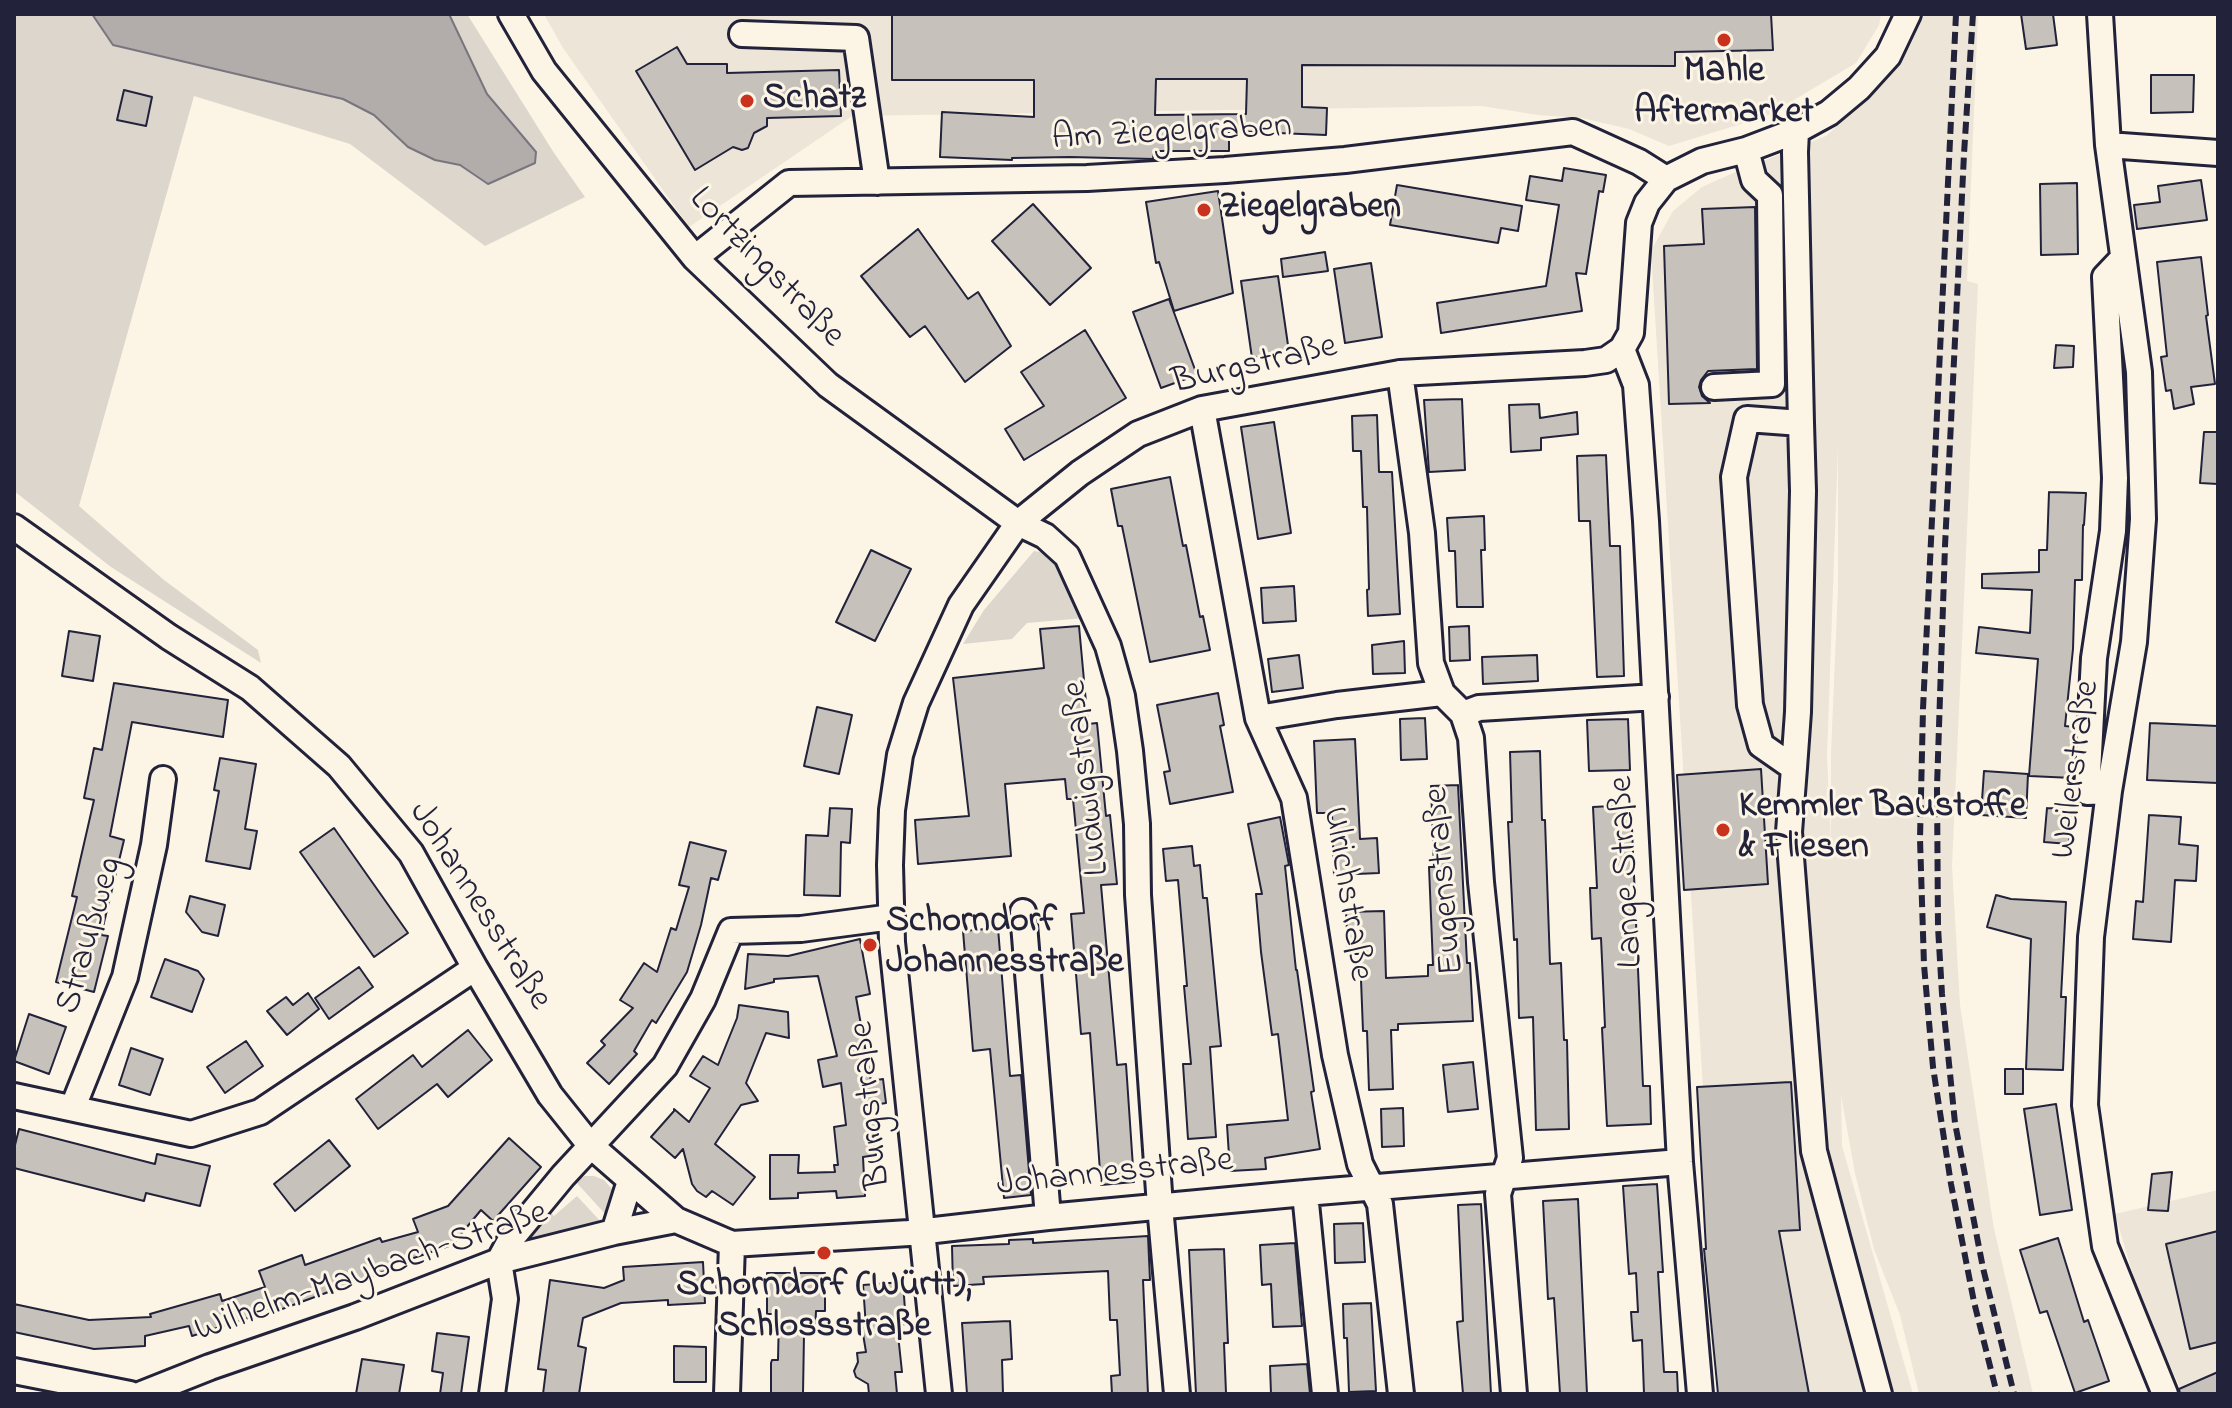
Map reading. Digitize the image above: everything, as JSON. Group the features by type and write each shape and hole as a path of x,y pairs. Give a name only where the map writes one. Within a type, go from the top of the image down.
{"street":[{"name":"Lortzingstraße","path":"511,14 544,71 695,258 828,385 1018,523"},
{"path":"1622,349 1631,333 1639,223 1647,203 1666,179 1702,161 1746,150 1796,131 1829,113 1859,88 1888,56 1908,14"},
{"name":"Weilerstraße","path":"2100,14 2108,145 2139,372 2143,519 2134,642 2109,791 2091,937 2085,1105 2105,1246 2165,1394"},
{"path":"742,34 856,38 877,182"},
{"path":"1796,131 1803,491 1798,712 1789,832 1814,1151 1879,1394"},
{"name":"Am Ziegelgraben","path":"695,258 789,183 1087,178 1225,170 1345,160 1573,132 1639,162 1666,179"},
{"path":"2108,145 2218,153"},
{"path":"1714,387 1772,384 1770,195 1754,180 1746,150"},
{"path":"2109,791 2087,792 2094,658 2113,531 2115,478 2105,277 2123,258"},
{"name":"Burgstraße","path":"939,1394 892,942 890,865 892,810 900,755 916,703 961,605 1018,523 1080,473 1138,434 1202,409 1400,373 1606,360 1622,349"},
{"name":"Lange Straße","path":"1622,349 1636,385 1680,1162 1700,1394"},
{"path":"1400,373 1422,533 1431,663 1442,693 1463,714 1479,708 1656,697"},
{"name":"Ulrichstraße","path":"1202,409 1258,718 1294,798 1335,1055 1360,1164 1380,1204 1401,1394"},
{"path":"1794,768 1761,745 1750,705 1734,477 1747,419 1801,423"},
{"name":"Ludwigstraße","path":"1018,523 1045,536 1067,556 1108,646 1122,696 1137,824 1138,895 1177,1394"},
{"name":"Johannesstraße","path":"14,527 169,637 250,688 339,766 411,853 550,1095 590,1145 676,1220 732,1244 923,1232 1160,1206 1680,1162"},
{"path":"1258,718 1442,693"},
{"name":"Eugenstraße","path":"1463,714 1471,738 1481,882 1510,1158 1498,1194 1514,1394"},
{"name":"Straußweg","path":"73,1107 125,977 154,845 163,779"},
{"path":"1023,912 1048,1217"},
{"path":"492,1394 505,1299 499,1261 511,1239 590,1145 665,1066 703,999 731,931 801,929 892,917"},
{"path":"14,1096 191,1134 260,1112 475,968"},
{"path":"614,1232 630,1181"},
{"path":"1305,1193 1325,1394"},
{"name":"Wilhelm-Maybach-Straße","path":"142,1394 499,1261 676,1220"},
{"path":"727,1394 732,1244"},
{"path":"14,1371 130,1394"}],"shaded area":[{"path":"14,14 92,14 113,45 343,99 374,115 408,147 435,160 460,165 489,184 536,152 487,95 449,14 467,14 585,197 485,246 350,144 194,96 79,506 164,580 258,650 261,663 111,567 14,491"},
{"path":"92,14 449,14 487,94 536,152 535,163 488,184 460,165 435,160 408,147 374,115 343,99 113,45"},
{"path":"544,14 1881,14 1879,25 1856,63 1767,116 1669,146 1629,129 1582,118 1482,106 852,116 689,227 563,48"},
{"path":"1924,14 1978,14 1967,281 1978,284 1952,866 1960,1005 1994,1229 2033,1394 1919,1394 1900,1315 1874,1249 1855,1173 1841,1095 1842,1146 1913,1394 1722,1394 1651,251 1673,211 1702,187 1826,136 1884,83 1911,44","holes":["1838,446 1838,588 1831,753 1831,845 1827,756"]},
{"path":"1034,551 1046,553 1060,563 1085,618 1027,623 1012,639 963,644 984,610"},
{"path":"585,1176 604,1180 612,1189 616,1198 608,1217 575,1181"},
{"path":"2218,1190 2218,1394 2183,1394 2141,1301 2115,1214"},
{"path":"577,1196 601,1222 524,1241 548,1210 554,1216"}],"building":[{"path":"892,14 1771,14 1773,50 1675,52 1675,66 1302,65 1302,107 1327,108 1326,135 1229,131 1229,151 1154,151 1153,159 940,157 942,112 1034,117 1034,80 892,80","holes":["1156,79 1247,79 1246,114 1155,115"]},
{"path":"2021,14 2053,14 2057,45 2026,49"},
{"name":"Schatz","path":"677,47 687,64 727,64 727,73 839,70 841,116 767,118 767,126 754,133 748,148 733,147 695,170 636,71"},
{"path":"2151,75 2194,75 2193,112 2151,113"},
{"path":"124,90 152,97 146,126 117,120"},
{"path":"1564,168 1606,175 1603,192 1599,191 1586,274 1576,273 1582,311 1441,333 1437,303 1546,286 1559,205 1526,200 1530,176 1562,181"},
{"path":"2201,180 2207,220 2137,229 2134,205 2160,202 2158,186"},
{"path":"2077,183 2078,254 2041,255 2040,184"},
{"path":"1397,185 1522,206 1518,231 1501,228 1498,243 1390,225"},
{"path":"1218,191 1233,293 1174,311 1159,262 1156,263 1146,202"},
{"path":"1033,204 1091,268 1050,305 992,241"},
{"path":"1755,207 1757,369 1708,371 1699,387 1702,396 1710,403 1669,404 1664,246 1704,244 1702,209"},
{"path":"918,229 968,299 978,292 1011,346 965,382 925,326 910,337 861,276"},
{"path":"1325,252 1328,271 1283,277 1281,259"},
{"path":"2201,257 2215,384 2191,387 2194,404 2174,409 2171,390 2166,391 2161,357 2167,356 2157,262"},
{"path":"1371,263 1382,337 1345,343 1334,269"},
{"path":"1278,276 1289,352 1252,358 1241,281"},
{"path":"1169,299 1197,375 1161,388 1133,312"},
{"path":"1085,330 1126,398 1024,460 1005,429 1044,406 1021,372"},
{"path":"2056,345 2074,346 2073,367 2054,368"},
{"path":"1462,399 1465,470 1429,472 1424,400"},
{"path":"1539,404 1540,418 1577,412 1578,434 1541,438 1541,450 1511,452 1509,405"},
{"path":"1377,415 1379,472 1392,472 1400,614 1368,616 1367,507 1363,507 1361,451 1353,451 1352,416"},
{"path":"1274,422 1291,533 1258,539 1241,427"},
{"path":"2204,432 2218,432 2218,484 2200,483"},
{"path":"1606,455 1610,546 1620,546 1624,676 1597,677 1590,521 1579,521 1577,456"},
{"path":"1170,477 1183,546 1186,545 1210,650 1150,662 1122,526 1118,526 1111,489"},
{"path":"2049,492 2086,493 2082,580 2075,580 2073,649 2065,726 2075,727 2073,778 2029,776 2038,659 1976,653 1979,627 2030,633 2032,590 1982,588 1982,574 2039,572 2039,550 2047,550"},
{"path":"1484,516 1485,550 1481,550 1483,607 1457,607 1455,551 1449,551 1447,518"},
{"path":"871,550 911,569 875,641 836,622"},
{"path":"1294,586 1296,621 1263,623 1261,588"},
{"path":"1079,626 1088,724 1097,723 1106,816 1110,815 1117,884 1101,885 1117,1065 1126,1064 1134,1182 1101,1185 1090,1033 1081,1034 1071,914 1084,913 1073,799 1067,799 1065,779 1005,784 1011,856 918,864 915,820 969,816 953,678 1044,668 1040,629"},
{"path":"1469,626 1470,660 1450,661 1449,627"},
{"path":"69,631 100,636 93,681 62,676"},
{"path":"1404,641 1405,673 1373,674 1372,645"},
{"path":"1299,655 1303,688 1272,692 1268,659"},
{"path":"1537,655 1538,681 1483,684 1482,657"},
{"path":"114,683 228,700 223,737 132,722 110,836 124,840 101,935 108,936 94,992 56,982 77,897 72,896 94,800 84,798 94,748 102,750"},
{"path":"1218,693 1224,725 1220,726 1233,792 1170,804 1164,772 1170,771 1157,705"},
{"path":"817,707 852,715 839,774 804,766"},
{"path":"1425,718 1427,759 1401,760 1400,719"},
{"path":"1628,719 1630,770 1589,771 1587,720"},
{"path":"2150,723 2218,726 2218,783 2147,780"},
{"path":"1355,739 1360,839 1377,838 1379,873 1334,875 1332,813 1317,813 1314,741"},
{"path":"1540,751 1550,964 1561,963 1569,1129 1536,1130 1533,1017 1519,1018 1517,939 1514,940 1508,822 1512,822 1510,752"},
{"path":"220,758 256,764 245,829 257,831 250,869 206,861 219,791 214,790"},
{"name":"Kemmler Baustoffe & Fliesen","path":"1761,769 1768,884 1684,890 1677,775"},
{"path":"1984,771 2028,774 2026,818 1981,815"},
{"path":"1458,785 1473,1021 1398,1024 1398,1030 1391,1030 1393,1089 1369,1090 1360,954 1348,954 1346,912 1384,911 1386,978 1428,976 1428,965 1433,965 1429,867 1434,867 1431,786"},
{"path":"1631,805 1643,1086 1650,1086 1651,1124 1607,1126 1601,938 1592,939 1590,888 1597,888 1593,807"},
{"path":"830,808 852,809 850,843 841,842 840,896 804,895 806,835 828,836"},
{"path":"2047,808 2072,809 2069,844 2044,842"},
{"path":"2149,815 2181,817 2179,844 2198,846 2196,881 2175,880 2171,942 2133,939 2136,901 2143,902"},
{"path":"1280,817 1289,865 1285,866 1296,970 1320,1149 1265,1158 1266,1169 1230,1171 1227,1125 1288,1120 1278,1034 1272,1035 1261,952 1256,894 1262,894 1248,824"},
{"path":"334,828 408,933 374,957 300,852"},
{"path":"690,842 726,851 718,880 711,878 687,972 656,1023 652,1020 634,1051 637,1054 609,1084 587,1063 605,1045 601,1041 633,1008 620,1000 644,963 657,972 671,928 676,930 689,887 679,885"},
{"path":"1192,846 1194,866 1200,865 1203,898 1207,898 1221,1046 1210,1047 1216,1137 1188,1139 1183,1064 1191,1064 1178,880 1166,881 1163,849"},
{"path":"1996,895 2011,899 2066,902 2061,997 2066,997 2063,1070 2026,1069 2031,939 1987,927"},
{"path":"190,896 225,905 218,936 202,932 186,912"},
{"path":"998,928 1010,1076 1021,1075 1031,1195 1004,1198 990,1049 973,1051 963,931"},
{"path":"860,939 870,994 856,997 871,1081 883,1079 886,1103 874,1105 878,1135 873,1136 876,1155 863,1157 865,1196 837,1198 836,1191 798,1193 798,1198 770,1199 770,1155 799,1155 798,1173 835,1172 834,1165 838,1165 834,1127 846,1125 841,1083 823,1087 818,1060 837,1056 818,976 774,979 774,982 745,989 748,954 788,956"},
{"path":"165,959 198,971 204,979 192,1012 151,997"},
{"path":"359,967 373,987 329,1019 315,998"},
{"path":"308,993 319,1009 287,1035 267,1011 286,997 293,1005"},
{"path":"739,1005 788,1012 789,1038 766,1033 746,1083 758,1101 741,1105 715,1144 755,1177 733,1205 712,1191 706,1197 697,1191 692,1184 683,1149 675,1158 651,1137 674,1109 689,1122 710,1088 690,1076 703,1056 718,1065 737,1018"},
{"path":"29,1014 66,1027 49,1074 14,1061"},
{"path":"468,1030 492,1060 448,1097 437,1084 378,1129 356,1099 413,1055 422,1067"},
{"path":"246,1041 263,1066 225,1093 207,1067"},
{"path":"131,1048 163,1059 150,1095 119,1085"},
{"path":"1473,1062 1478,1109 1448,1112 1443,1065"},
{"path":"2005,1069 2023,1069 2023,1094 2005,1094"},
{"path":"1791,1082 1800,1230 1779,1231 1809,1394 1718,1394 1704,1249 1697,1087"},
{"path":"2056,1104 2072,1210 2040,1215 2024,1109"},
{"path":"1403,1108 1404,1146 1382,1147 1381,1109"},
{"path":"19,1129 155,1164 157,1154 210,1166 200,1206 146,1193 144,1201 14,1168 14,1149"},
{"path":"509,1138 541,1167 493,1221 481,1210 452,1245 390,1266 391,1269 274,1312 192,1336 189,1326 145,1336 145,1346 94,1349 14,1332 14,1304 89,1320 151,1317 150,1314 220,1294 222,1301 265,1287 259,1271 302,1255 305,1265 380,1238 382,1242 418,1232 413,1219 448,1206"},
{"path":"329,1140 350,1166 295,1211 274,1184"},
{"path":"2172,1172 2168,1211 2148,1210 2152,1174"},
{"path":"1657,1184 1663,1272 1658,1272 1664,1372 1677,1372 1678,1394 1644,1394 1642,1340 1633,1341 1631,1312 1638,1312 1636,1273 1629,1274 1623,1186"},
{"path":"1578,1199 1587,1394 1560,1394 1554,1298 1548,1299 1543,1201"},
{"path":"1481,1204 1491,1394 1463,1394 1457,1322 1463,1321 1458,1205"},
{"path":"1363,1223 1365,1262 1335,1263 1334,1224"},
{"path":"2218,1231 2218,1342 2190,1349 2166,1244"},
{"path":"1148,1236 1150,1280 1143,1280 1148,1394 1112,1394 1111,1376 1120,1375 1117,1320 1110,1320 1108,1271 983,1277 984,1284 953,1286 952,1246 1009,1244 1009,1240 1033,1239 1033,1243"},
{"path":"2058,1238 2084,1322 2088,1320 2109,1381 2075,1393 2047,1311 2040,1313 2020,1250"},
{"path":"1295,1243 1302,1326 1273,1327 1271,1284 1262,1285 1260,1245"},
{"path":"1224,1249 1228,1343 1224,1343 1226,1393 1196,1394 1189,1250"},
{"path":"703,1262 705,1303 668,1305 668,1300 621,1303 583,1318 578,1346 586,1348 579,1394 543,1394 546,1370 538,1369 550,1280 604,1288 624,1280 623,1267"},
{"path":"767,1273 825,1273 825,1311 816,1311 815,1334 804,1334 803,1394 771,1394 771,1363 778,1360 779,1314 767,1314"},
{"path":"903,1282 906,1324 897,1325 902,1372 895,1372 897,1394 869,1394 868,1384 856,1377 854,1371 858,1362 857,1353 866,1352 862,1328 866,1327 863,1285"},
{"path":"1371,1303 1376,1391 1349,1392 1343,1304"},
{"path":"1010,1321 1012,1359 1002,1360 1003,1394 967,1394 962,1323"},
{"path":"437,1333 469,1337 461,1394 440,1394 443,1373 432,1371"},
{"path":"674,1346 706,1347 706,1382 674,1382"},
{"path":"362,1359 404,1365 399,1394 356,1394"},
{"path":"1307,1364 1310,1394 1271,1394 1270,1366"},
{"path":"2218,1372 2218,1394 2180,1394 2179,1389"}],"railway":[{"path":"1956,14 1923,709 1920,839 1924,965 1933,1067 1974,1302 1997,1394"},
{"path":"1973,14 1945,546 1937,787 1938,927 1955,1123 1983,1268 2014,1394"}],"place":[{"name":"Mahle Aftermarket","path":"1724,40"},
{"name":"Schatz","path":"747,101"},
{"name":"Ziegelgraben","path":"1204,210"},
{"name":"Kemmler Baustoffe & Fliesen","path":"1723,830"},
{"name":"Schorndorf Johannesstraße","path":"870,945"},
{"name":"Schorndorf (Württ), Schlossstraße","path":"824,1253"}]}
